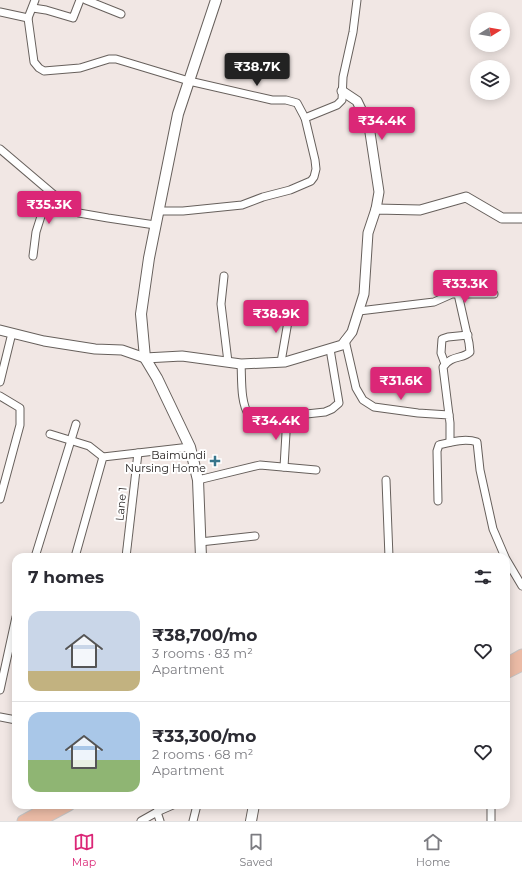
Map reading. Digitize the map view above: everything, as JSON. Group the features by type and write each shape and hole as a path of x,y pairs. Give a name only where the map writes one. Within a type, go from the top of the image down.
{"main road":[{"path":"201,553 198,480 190,447 157,378 145,358 141,314 149,258 178,114 216,0"},
{"path":"510,662 522,655"},
{"path":"510,670 522,665"},
{"path":"23,821 45,809"},
{"path":"42,820 62,809"},
{"path":"251,821 253,809"}],"street":[{"path":"35,0 28,18 34,62 44,71 80,68 116,58 189,81 272,100 286,100 297,103 305,118 315,160 316,169 314,177 311,181 290,190 263,197 242,205 183,211 158,211"},
{"path":"33,8 46,10 73,18 80,0"},
{"path":"86,0 121,14"},
{"path":"305,118 337,105 342,100 343,77 353,32 357,0"},
{"path":"0,12 28,18"},
{"path":"0,330 95,349 122,350 145,358 182,356 241,364 280,362 342,345 352,332 364,294 368,234 376,209 379,192 368,126 357,101 342,90"},
{"path":"0,149 79,213 156,225"},
{"path":"32,256 36,232 50,191"},
{"path":"376,209 420,210 466,197 502,218 522,218"},
{"path":"224,276 221,304 228,362"},
{"path":"359,311 434,302 452,294 494,294"},
{"path":"445,364 458,356 470,352 468,335 458,294"},
{"path":"280,362 290,310"},
{"path":"0,382 12,333"},
{"path":"450,442 450,423 443,367 445,364 441,352 442,339 468,335"},
{"path":"345,340 356,388 363,400 374,407 418,413 449,415"},
{"path":"241,364 243,398 248,414 252,418 260,419 325,412 332,409 339,403 330,348"},
{"path":"0,396 4,400 20,408 20,426 0,499"},
{"path":"284,467 287,416"},
{"path":"36,553 76,424"},
{"path":"50,434 89,446 103,457 190,447"},
{"path":"438,501 437,451 439,446 450,442 471,440 477,442 480,470 493,529 503,553"},
{"name":"Lane 1","path":"126,553 138,453"},
{"path":"76,553 103,457"},
{"path":"198,480 260,465 316,470"},
{"path":"386,480 390,553"},
{"path":"200,542 255,536"},
{"path":"510,566 522,586"},
{"path":"0,690 12,636"},
{"path":"0,717 12,719"},
{"path":"141,821 164,809"},
{"path":"193,821 196,809"},
{"path":"491,809 491,821"},
{"path":"157,812 160,821"}],"place":[{"name":"Baimundi Nursing Home","path":"215,461"}]}
